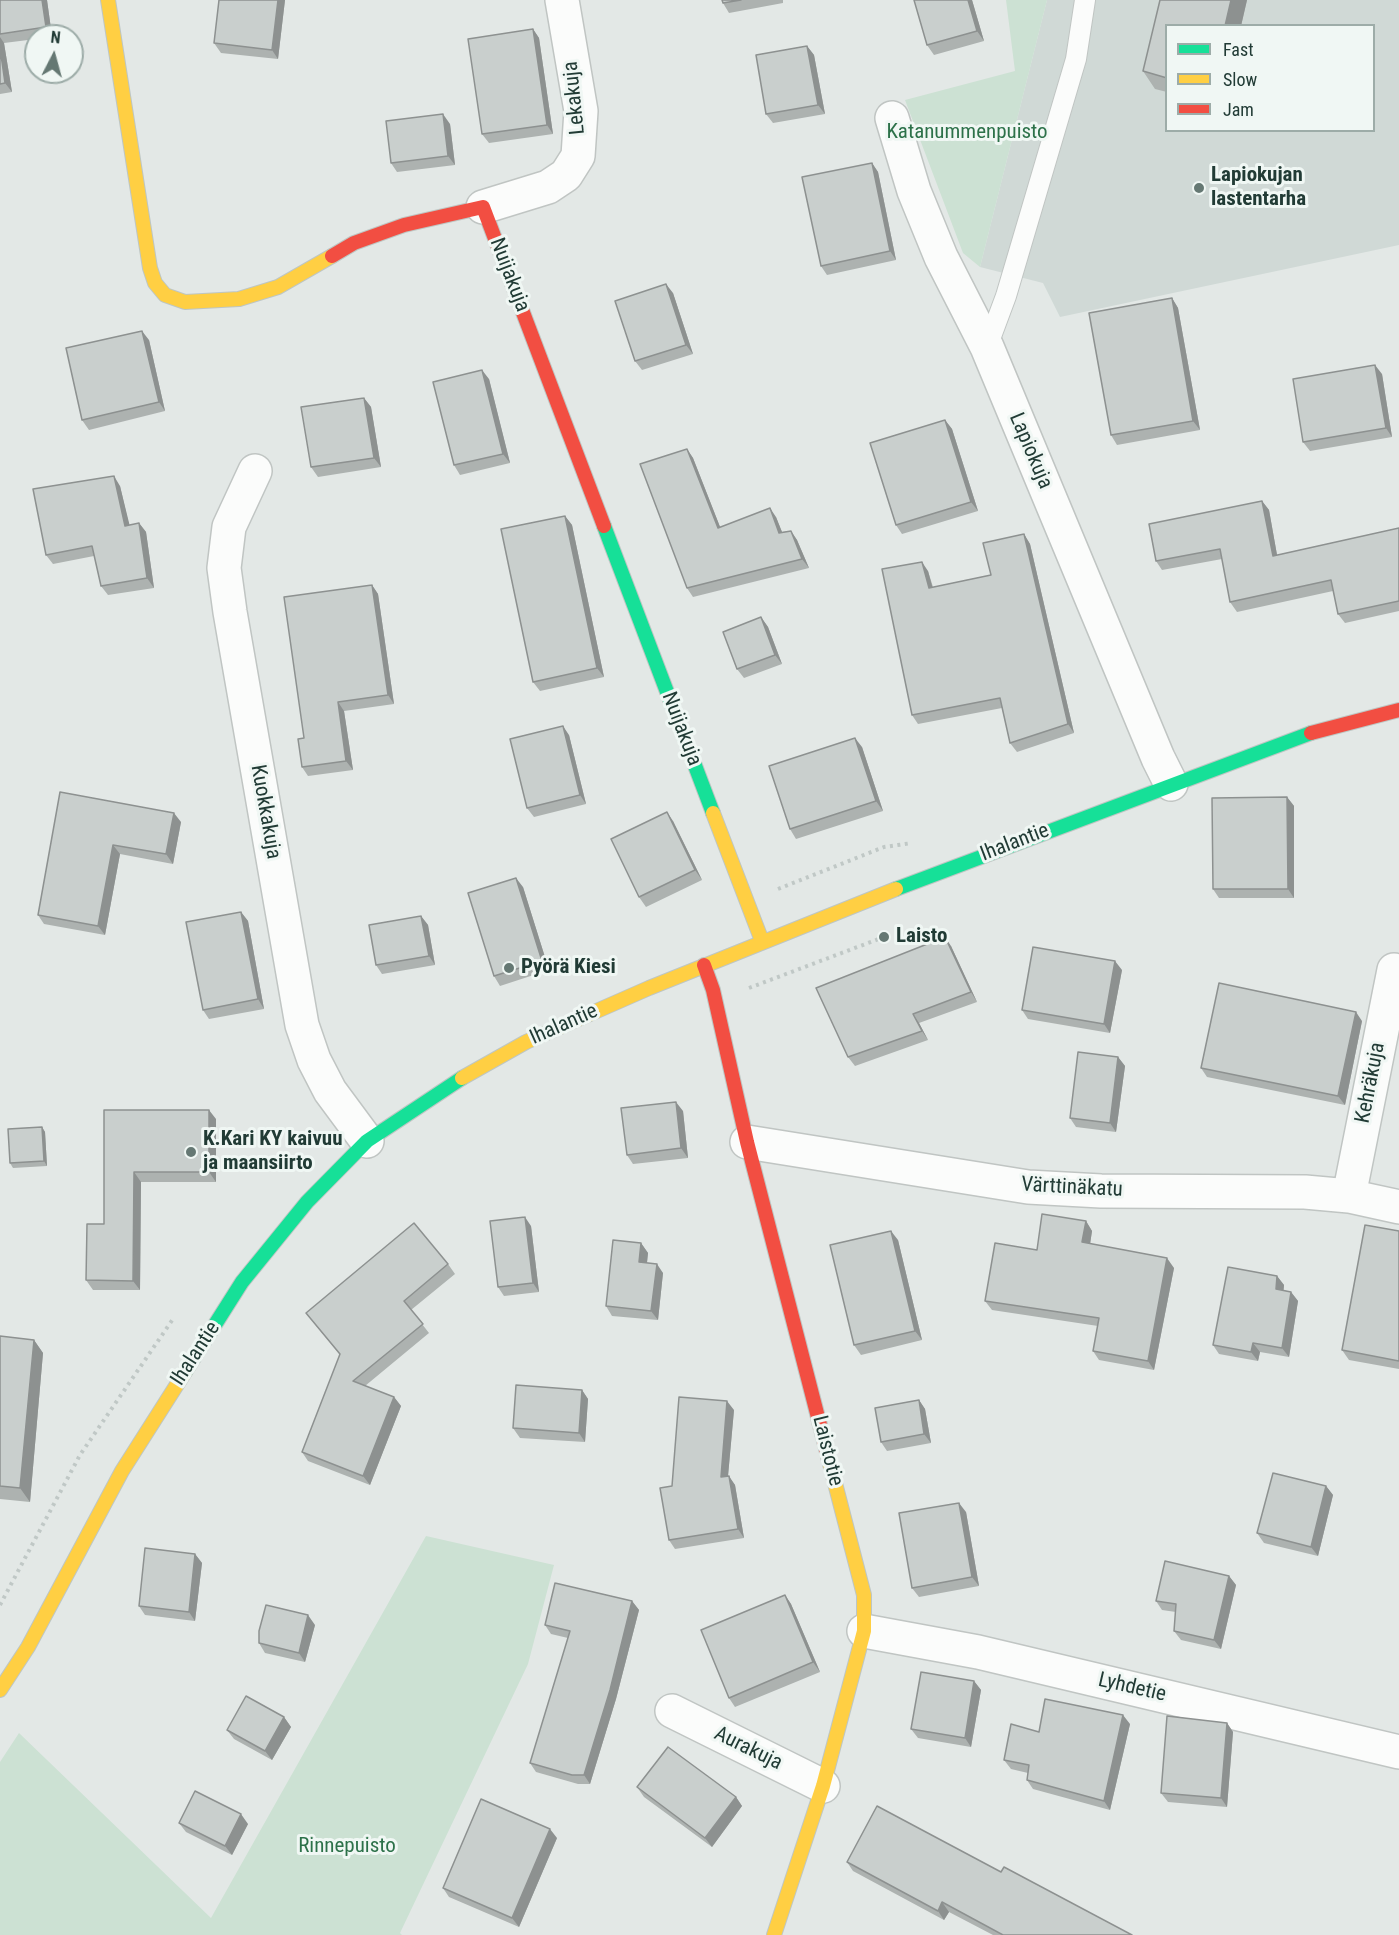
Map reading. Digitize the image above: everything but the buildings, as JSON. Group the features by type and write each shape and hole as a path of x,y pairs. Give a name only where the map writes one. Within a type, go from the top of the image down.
{"street":[{"path":"108,0 150,268 155,283 165,295 184,302 239,299 278,286 354,243 404,225 483,207"},
{"name":"Lekakuja","path":"483,207 548,187 566,175 578,156 581,111 562,0"},
{"name":"Lapiokuja","path":"892,118 918,202 941,257 987,347 1158,758 1171,784"},
{"name":"Nuijakuja","path":"483,207 762,941"},
{"name":"Kuokkakuja","path":"255,471 229,527 224,568 232,624 302,1025 314,1060 330,1091 368,1141"},
{"name":"Ihalantie","path":"0,1690 28,1647 122,1471 242,1282 307,1202 368,1141 452,1083 526,1042 704,965 1171,784 1320,730 1399,710"},
{"name":"Laistotie","path":"704,965 713,990 747,1142 864,1596 864,1631 857,1665 823,1786 774,1935"},
{"name":"Kehräkuja","path":"1348,1196 1394,970"},
{"name":"Värttinäkatu","path":"747,1142 1028,1187 1101,1191 1305,1192 1348,1196 1399,1207"},
{"name":"Lyhdetie","path":"864,1631 978,1652 1399,1752"},
{"name":"Aurakuja","path":"672,1711 823,1786"}],"lane":[{"path":"987,347 1006,296 1076,59 1085,0"}],"path":[{"path":"0,1597 7,1593"}],"shaded area":[{"name":"Lapiokujan lastentarha","path":"1047,0 1399,0 1399,245 1060,317 1043,283 980,267"}],"green space":[{"name":"Katanummenpuisto","path":"1006,0 1047,0 980,267 963,253 905,100 1015,71"},
{"name":"Rinnepuisto","path":"426,1536 554,1565 528,1664 400,1933 402,1935 0,1935 0,1762 19,1733 211,1918"}],"traffic: fast":[{"path":"604,526 713,813"},
{"path":"896,889 1311,733"},
{"path":"185,1372 242,1282 307,1202 367,1141 462,1078"}],"traffic: slow":[{"path":"108,0 150,268 155,283 165,295 185,302 239,299 278,287 332,256"},
{"path":"713,813 762,941"},
{"path":"462,1078 526,1042 649,988 896,889"},
{"path":"0,1690 28,1647 122,1471 185,1372"},
{"path":"774,1935 823,1786 864,1631 864,1595 829,1460"}],"traffic: jam":[{"path":"332,256 354,243 404,225 483,207 604,526"},
{"path":"1311,733 1399,710"},
{"path":"704,965 713,990 747,1142 829,1460"}],"place":[{"name":"Lapiokujan lastentarha","path":"1199,188"},
{"name":"Laisto","path":"884,937"},
{"name":"Pyörä Kiesi","path":"509,968"},
{"name":"K.Kari KY kaivuu ja maansiirto","path":"191,1152"}]}
